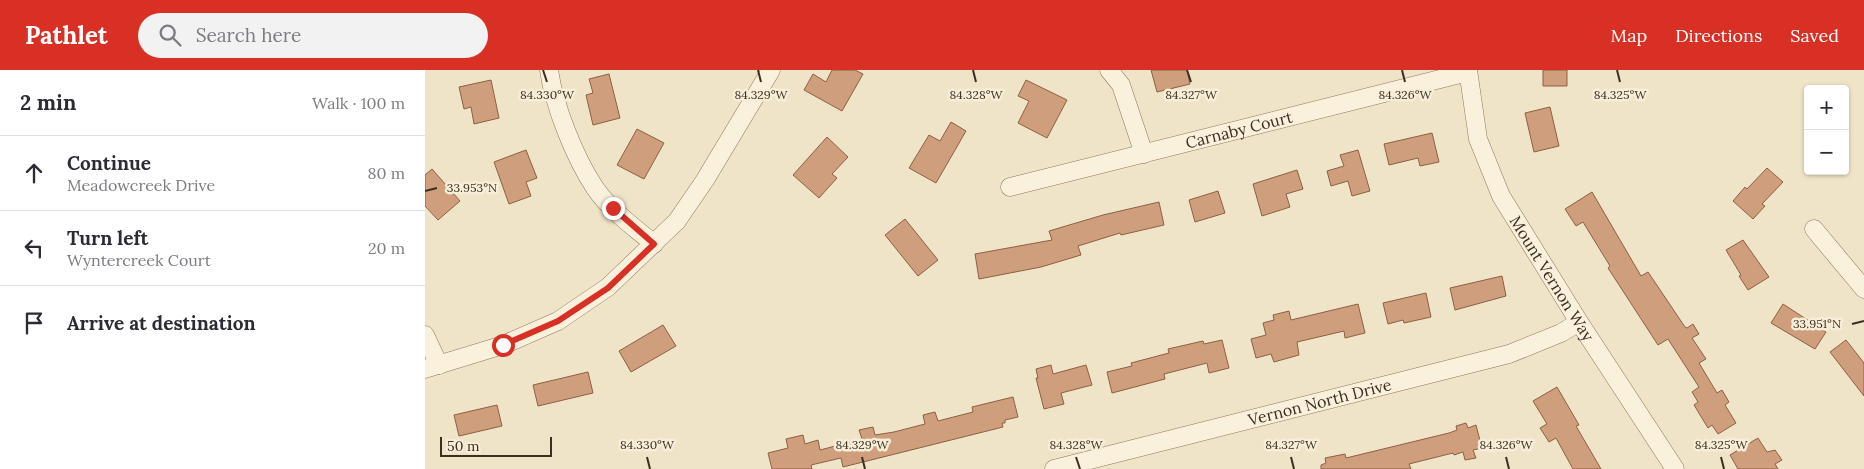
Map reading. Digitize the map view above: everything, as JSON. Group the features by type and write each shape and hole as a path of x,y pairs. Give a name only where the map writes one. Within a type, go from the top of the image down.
{"street":[{"path":"549,70 551,87 565,127 595,189 613,208 654,244"},
{"path":"425,335 432,367 503,345 558,321 608,288 677,221 705,180 771,70"},
{"path":"1109,70 1121,85 1144,154"},
{"name":"Carnaby Court","path":"1011,187 1468,71"},
{"name":"Mount Vernon Way","path":"1468,71 1478,139 1501,196 1579,322 1675,469"},
{"path":"1814,229 1864,289"},
{"name":"Vernon North Drive","path":"1054,469 1509,354 1561,333 1579,322"}],"building":[{"path":"832,70 855,70 863,74 842,111 804,90 813,74 826,82"},
{"path":"1151,70 1187,70 1190,84 1157,92"},
{"path":"1543,70 1567,70 1567,86 1543,86"},
{"path":"609,74 620,118 593,125 586,95 593,93 589,79"},
{"path":"491,80 499,118 474,124 471,107 464,109 459,87"},
{"path":"1026,80 1067,100 1047,138 1018,123 1029,101 1018,96"},
{"path":"1550,107 1559,146 1534,152 1525,113"},
{"path":"951,122 966,131 936,183 909,168 929,135 940,141"},
{"path":"637,129 664,143 644,179 617,165"},
{"path":"1432,133 1439,162 1420,166 1418,158 1389,165 1384,144"},
{"path":"827,137 848,157 832,174 837,178 819,198 793,175"},
{"path":"526,150 537,178 526,182 531,196 509,204 494,162"},
{"path":"1358,150 1370,191 1352,196 1348,181 1331,186 1327,171 1344,166 1340,155"},
{"path":"1767,168 1783,182 1762,204 1765,206 1753,219 1733,201 1745,187 1747,189"},
{"path":"432,169 460,201 438,220 425,206 425,175"},
{"path":"1297,170 1303,189 1286,194 1290,207 1262,216 1253,184"},
{"path":"1218,191 1225,213 1195,222 1189,200"},
{"path":"1592,192 1641,276 1648,272 1685,327 1687,328 1693,324 1699,334 1692,338 1706,359 1699,363 1717,393 1722,390 1729,402 1725,405 1736,423 1718,434 1712,425 1708,428 1694,405 1698,402 1692,392 1699,387 1668,339 1658,345 1608,268 1610,266 1583,222 1576,226 1565,209"},
{"path":"1159,202 1164,225 1121,235 1120,233 1078,246 1081,255 1041,267 979,279 975,254 1052,240 1049,231 1103,215"},
{"path":"905,219 938,260 918,276 885,235"},
{"path":"1743,240 1769,277 1748,290 1726,250"},
{"path":"1502,276 1506,296 1455,310 1450,288"},
{"path":"1426,293 1431,317 1404,323 1403,320 1388,324 1383,303"},
{"path":"1358,304 1365,333 1345,338 1344,331 1297,342 1299,355 1274,362 1271,354 1256,358 1251,339 1266,335 1263,323 1274,320 1273,315 1289,311 1291,320"},
{"path":"1783,304 1826,332 1815,349 1771,323"},
{"path":"663,325 676,346 631,372 619,351"},
{"path":"1222,340 1229,368 1209,373 1207,363 1164,374 1165,379 1112,393 1107,372 1132,366 1131,363 1169,353 1168,349 1203,341 1204,344"},
{"path":"1846,340 1864,363 1864,396 1830,352"},
{"path":"1051,365 1053,374 1086,365 1092,385 1061,393 1064,404 1044,409 1036,378 1038,378 1036,369"},
{"path":"588,372 593,393 538,406 533,385"},
{"path":"1557,387 1579,425 1576,426 1601,469 1573,469 1556,438 1549,442 1540,428 1547,424 1533,401"},
{"path":"1013,397 1018,417 1005,420 1005,423 1002,423 1003,427 843,467 841,458 811,465 812,469 772,469 768,453 788,448 786,439 803,435 805,444 818,440 820,450 862,439 859,430 873,427 875,435 894,432 925,424 923,415 935,412 938,421 973,412 972,407"},
{"path":"497,405 502,426 459,436 454,415"},
{"path":"1466,423 1468,428 1476,425 1482,448 1473,450 1476,458 1465,460 1463,452 1409,464 1411,469 1321,469 1321,465 1326,463 1325,458 1345,454 1346,458 1449,433 1457,430 1456,426"},
{"path":"1758,438 1767,452 1775,450 1782,460 1775,464 1778,469 1738,469 1730,455"}],"route":[{"path":"503,345 558,321 608,288 654,244 613,208"}]}
